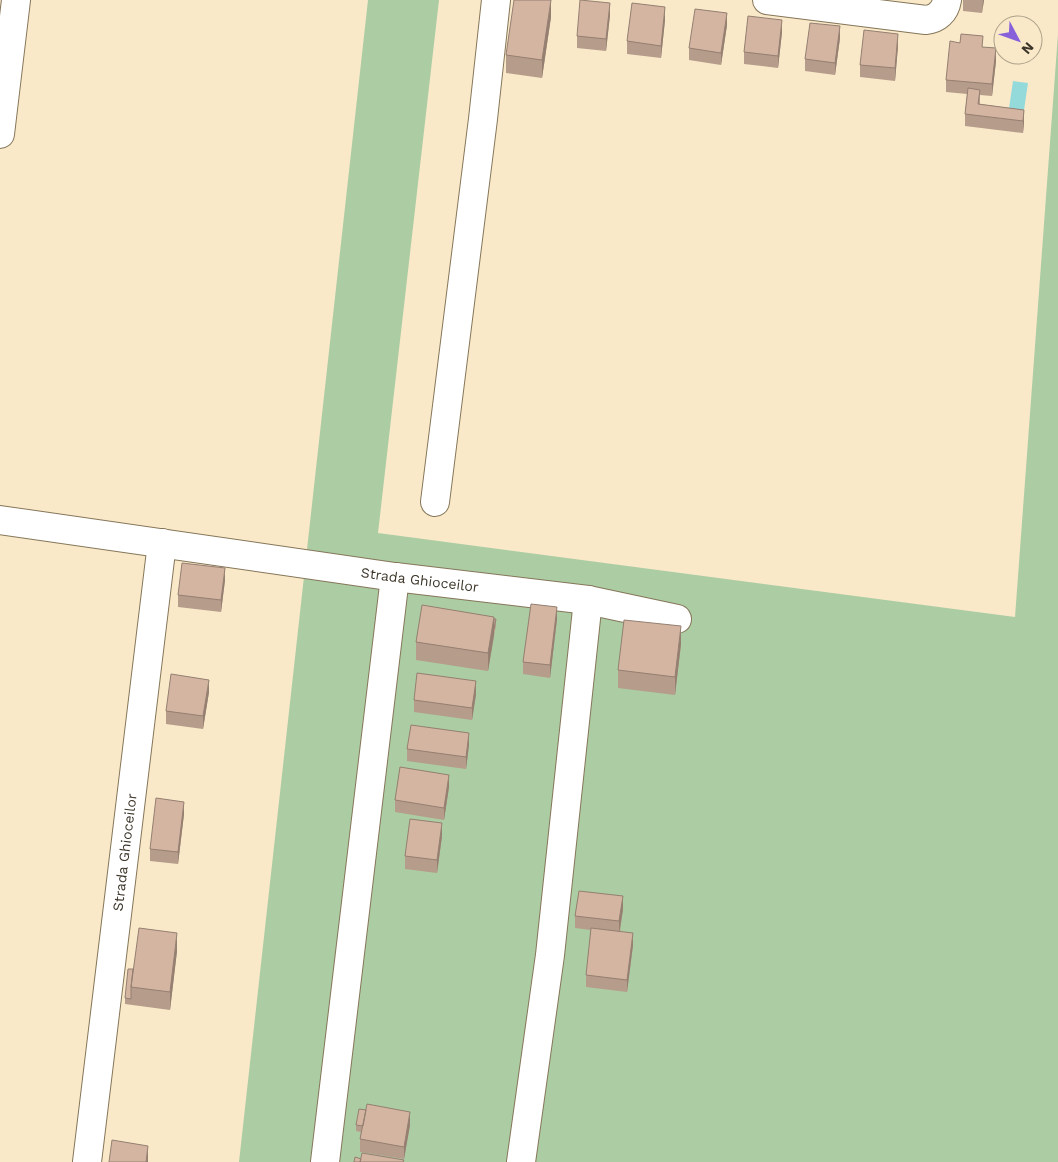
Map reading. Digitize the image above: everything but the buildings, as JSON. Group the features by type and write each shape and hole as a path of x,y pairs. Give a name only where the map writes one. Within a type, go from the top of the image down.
{"street":[{"path":"0,134 16,0"},
{"path":"435,502 484,119 496,0"},
{"path":"767,0 926,20 934,19 941,13 947,0"},
{"name":"Strada Ghioceilor","path":"0,520 395,577 588,600 677,619"},
{"name":"Strada Ghioceilor","path":"87,1162 162,543"},
{"path":"325,1162 395,577"},
{"path":"521,1162 550,955 588,600"}],"green space":[{"path":"368,0 439,0 378,533 1015,617 1058,34 1058,1162 239,1162"}],"water":[{"path":"1013,81 1028,83 1023,117 1008,115"}]}
